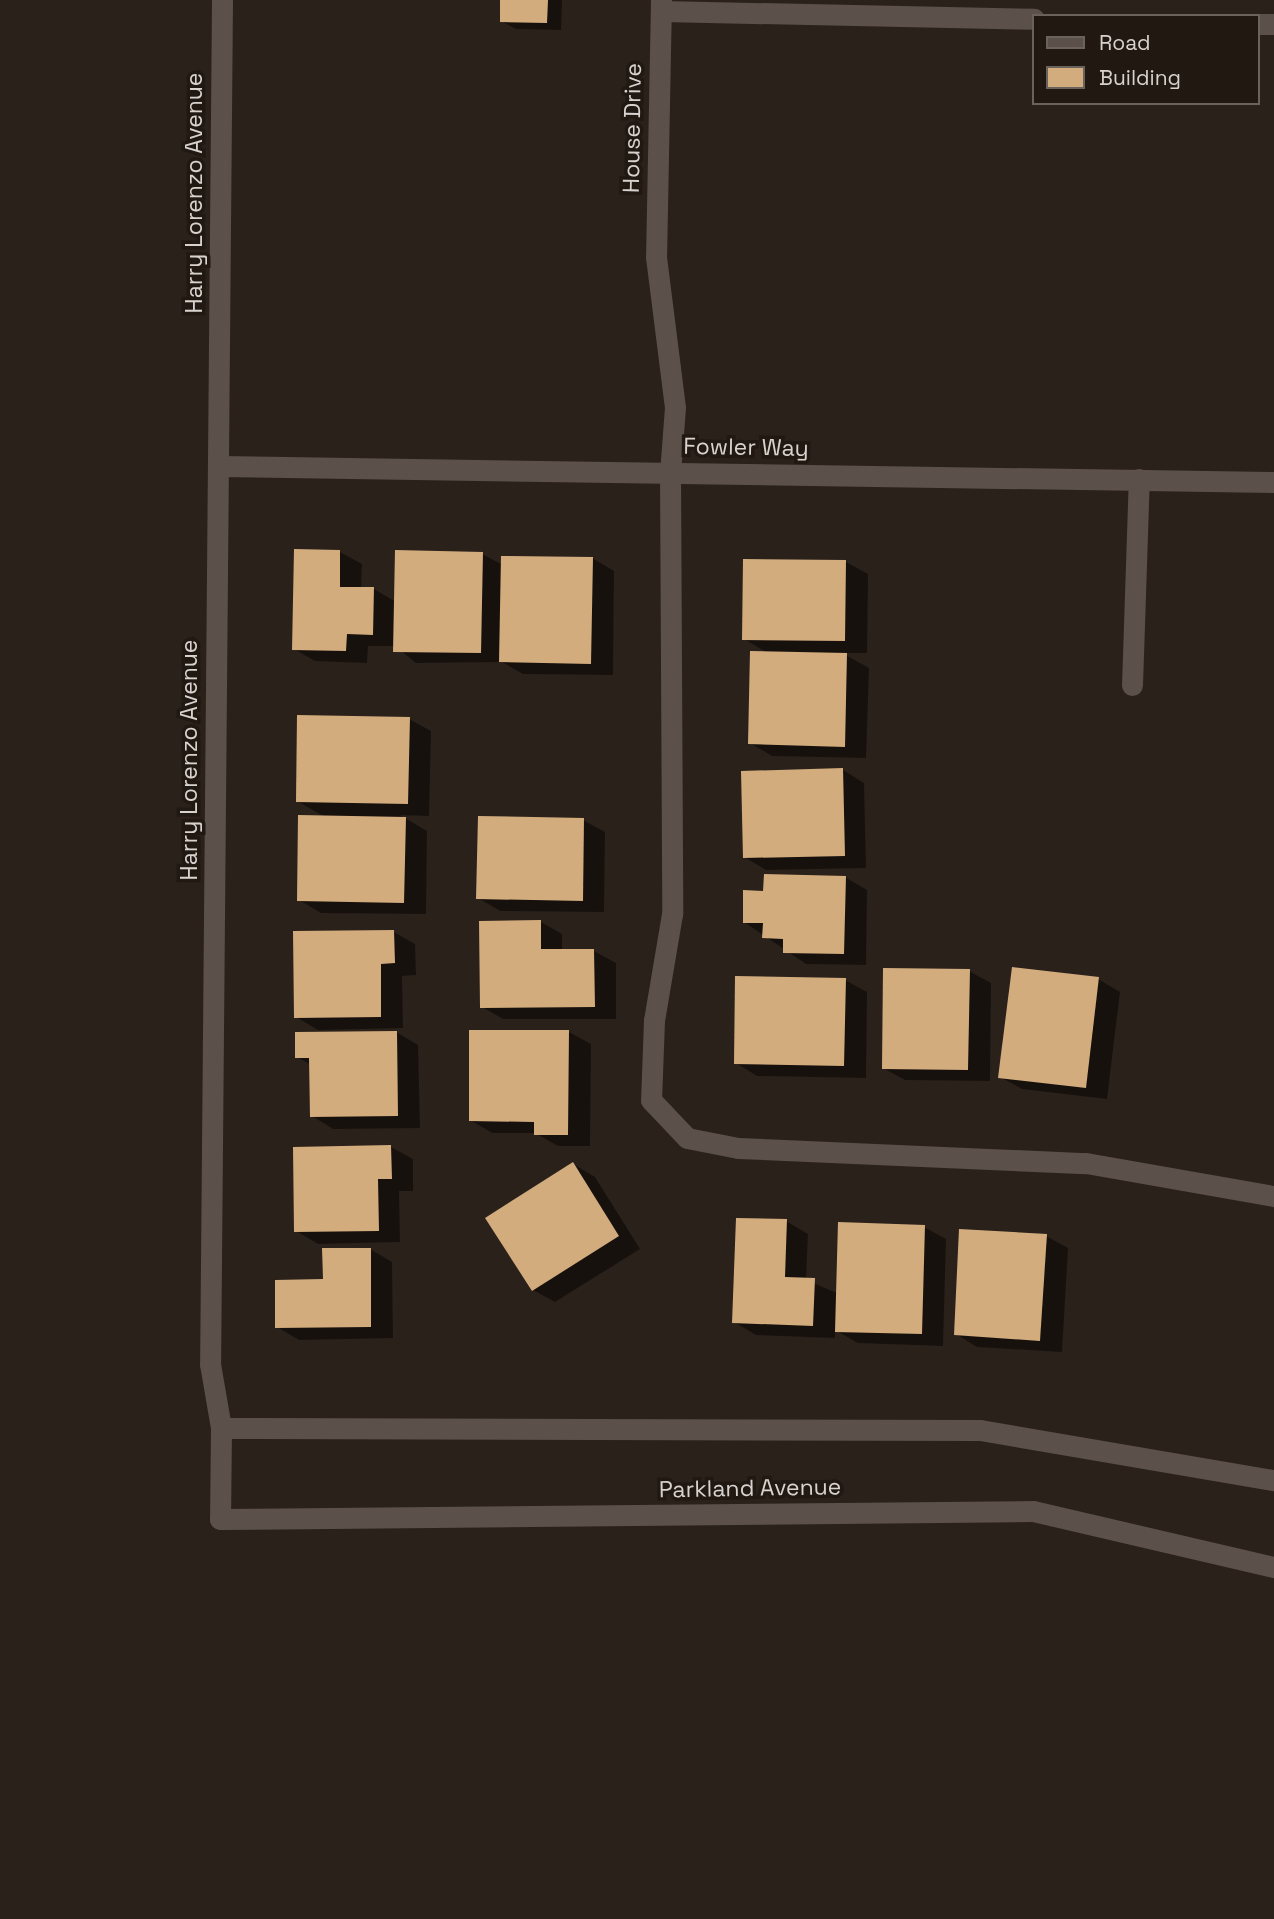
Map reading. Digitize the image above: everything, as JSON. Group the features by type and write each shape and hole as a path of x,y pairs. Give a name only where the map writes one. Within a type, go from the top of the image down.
{"street":[{"name":"Harry Lorenzo Avenue","path":"220,1518 221,1428 210,1364 222,0"},
{"path":"661,5 1032,19"},
{"name":"House Drive","path":"661,5 656,257 675,407 670,473 671,914 654,1020 651,1100 687,1138 737,1149 1086,1164 1274,1196"},
{"name":"Fowler Way","path":"218,466 1274,482"},
{"path":"1132,685 1139,479"},
{"path":"221,1428 980,1430 1274,1480"},
{"name":"Parkland Avenue","path":"220,1518 1033,1511 1274,1567"}],"building":[{"path":"500,0 548,0 547,23 500,22"},
{"path":"294,549 340,550 340,587 374,587 373,635 347,634 346,651 292,650"},
{"path":"395,550 483,552 481,653 393,652"},
{"path":"501,556 593,557 591,664 499,662"},
{"path":"743,559 846,560 845,641 742,640"},
{"path":"750,651 847,653 845,747 748,744"},
{"path":"297,715 410,717 408,804 296,802"},
{"path":"843,768 845,856 743,858 741,771"},
{"path":"298,815 406,817 404,903 297,901"},
{"path":"478,816 584,818 583,901 476,899"},
{"path":"764,874 846,876 844,954 783,953 783,939 762,938 763,923 743,923 743,890 763,891"},
{"path":"541,920 541,949 594,949 595,1007 480,1008 479,921"},
{"path":"394,930 395,963 381,964 381,1017 294,1018 293,931"},
{"path":"1012,967 1099,977 1086,1088 998,1078"},
{"path":"883,968 970,969 968,1070 882,1069"},
{"path":"735,976 846,978 844,1066 734,1064"},
{"path":"469,1030 569,1030 568,1135 534,1135 534,1122 469,1121"},
{"path":"397,1031 398,1116 310,1117 309,1058 295,1058 295,1032"},
{"path":"391,1145 392,1179 378,1179 379,1231 294,1232 293,1147"},
{"path":"573,1162 619,1236 532,1291 485,1218"},
{"path":"736,1218 787,1219 785,1277 815,1278 813,1326 732,1323"},
{"path":"838,1222 925,1225 922,1334 835,1332"},
{"path":"959,1229 1047,1234 1040,1341 954,1335"},
{"path":"322,1248 371,1248 371,1327 275,1328 275,1280 323,1279"}]}
